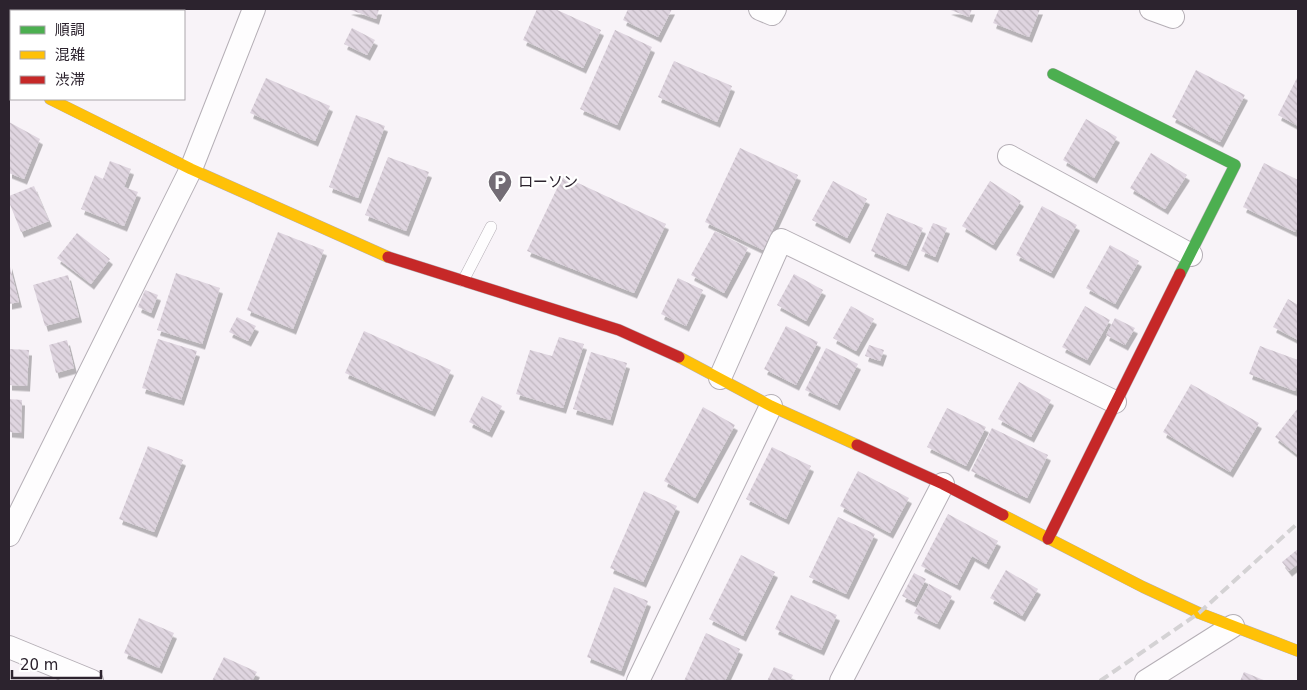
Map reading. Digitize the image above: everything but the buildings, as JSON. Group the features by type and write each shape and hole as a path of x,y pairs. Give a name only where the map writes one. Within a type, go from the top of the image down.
{"street":[{"path":"9,535 191,169 254,9"},
{"path":"760,9 772,14 775,9"},
{"path":"1151,9 1173,17"},
{"path":"1048,538 1235,165 1053,74"},
{"path":"52,100 191,169 373,252 619,330 720,378 771,406 943,484 1151,591 1298,651"},
{"path":"1009,156 1191,255"},
{"path":"720,378 781,240 1115,402"},
{"path":"638,681 771,406"},
{"path":"841,681 943,484"},
{"path":"1146,681 1233,626"},
{"path":"9,647 92,681"}],"lane":[{"path":"462,281 490,227"}],"railway":[{"path":"1100,681 1199,613 1298,523"}],"traffic: fast":[{"path":"1053,74 1235,165 1180,274"}],"traffic: slow":[{"path":"52,100 191,169 388,257"},
{"path":"679,357 771,406 857,445"},
{"path":"1003,515 1143,587 1199,613 1298,651"}],"traffic: jam":[{"path":"388,257 619,330 679,357"},
{"path":"1048,539 1180,274"},
{"path":"857,445 943,484 1003,515"}],"place":[{"name":"ローソン","path":"500,203"}]}
